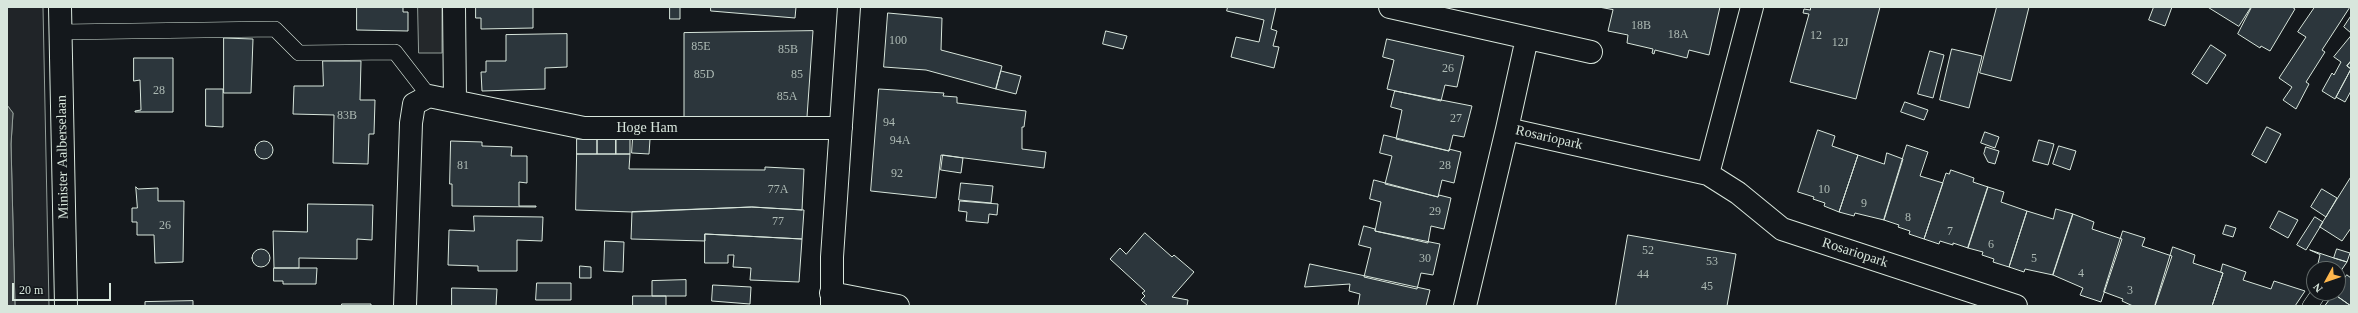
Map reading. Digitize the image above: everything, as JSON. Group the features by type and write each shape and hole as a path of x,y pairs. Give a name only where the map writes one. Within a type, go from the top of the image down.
{"street":[{"name":"Minister Aalberselaan","path":"60,7 66,306"},
{"path":"454,7 455,101"},
{"path":"849,7 831,299 898,306"},
{"path":"1390,7 1592,52"},
{"path":"1708,174 1752,7"},
{"name":"Rosariopark","path":"1465,306 1527,38"},
{"path":"404,306 411,123 414,104 429,96"},
{"name":"Hoge Ham","path":"429,96 584,128 841,128"},
{"name":"Rosariopark","path":"1507,129 1708,174 1738,193 1782,229 2016,306"}],"lane":[{"path":"61,32 275,28 299,53 395,52 429,96"}],"shaded area":[{"path":"7,7 43,7 49,306 15,306 11,144 13,113 7,105"},
{"path":"418,7 442,7 442,53 419,53"},
{"path":"7,105 13,113 11,144 15,306 7,306"}],"building":[{"path":"357,7 403,7 403,12 408,12 408,31 357,30"},
{"path":"476,7 533,7 533,28 481,29 481,18 476,18"},
{"path":"670,7 680,7 680,19 670,19"},
{"path":"711,7 796,7 795,18 711,11"},
{"path":"1228,7 1276,7 1271,29 1277,31 1273,46 1279,47 1274,68 1231,57 1236,37 1259,42 1264,20 1227,11"},
{"path":"1599,7 1720,7 1709,55 1689,50 1687,58 1655,50 1654,54 1652,53 1653,49 1627,43 1628,35 1608,31 1613,10"},
{"path":"1811,7 1880,7 1856,99 1790,82 1809,14 1803,13 1804,9 1810,10"},
{"path":"1997,7 2029,7 2011,81 1980,73"},
{"path":"2154,7 2172,7 2165,26 2149,20"},
{"path":"2208,7 2251,7 2239,26"},
{"path":"2252,7 2292,7 2295,9 2270,51 2261,46 2260,48 2238,34"},
{"path":"2315,7 2350,7 2322,50 2325,52 2306,82 2309,84 2296,109 2283,100 2292,87 2279,78 2306,37 2298,32"},
{"path":"888,13 942,18 941,50 1002,66 996,89 926,70 884,67"},
{"path":"2351,16 2351,33 2344,27"},
{"path":"813,31 807,117 684,118 684,33"},
{"path":"1106,31 1127,36 1123,49 1103,44"},
{"path":"567,34 567,67 545,68 545,89 482,91 481,72 486,72 486,61 506,61 506,35"},
{"path":"2351,36 2351,61 2347,66 2351,69 2335,99 2322,91 2332,73 2334,75 2341,62 2334,57"},
{"path":"224,38 253,39 251,93 224,93"},
{"path":"1387,39 1464,56 1457,87 1445,85 1441,101 1387,89 1394,60 1383,57"},
{"path":"2211,45 2226,55 2207,84 2192,74"},
{"path":"1952,49 1982,56 1969,108 1940,100"},
{"path":"1930,51 1944,55 1933,98 1918,94"},
{"path":"134,58 173,58 173,112 135,112 141,110 140,80 134,81"},
{"path":"323,61 361,61 360,100 375,100 374,134 369,134 368,164 333,163 334,115 293,114 294,86 323,86"},
{"path":"2351,61 2351,69 2347,66"},
{"path":"2351,69 2351,91 2345,102 2336,97"},
{"path":"1001,71 1021,76 1016,94 996,89"},
{"path":"206,89 223,89 223,127 206,126"},
{"path":"879,89 944,93 943,96 957,97 957,103 1026,111 1024,127 1022,127 1022,149 1046,152 1044,168 941,155 936,198 871,191"},
{"path":"1395,91 1472,106 1464,137 1453,135 1449,151 1396,139 1402,110 1391,107"},
{"path":"1905,102 1928,110 1924,120 1901,112"},
{"path":"2267,127 2281,134 2266,163 2252,155"},
{"path":"1818,130 1835,136 1832,146 1858,155 1839,212 1824,206 1825,203 1813,199 1814,197 1798,192"},
{"path":"1985,132 1999,137 1995,148 1981,143"},
{"path":"1384,135 1449,151 1449,149 1461,152 1454,183 1442,180 1438,197 1385,184 1392,156 1380,153"},
{"path":"616,138 630,138 630,154 616,154"},
{"path":"616,138 616,154 597,154 597,139"},
{"path":"633,138 650,139 649,154 632,153"},
{"path":"577,139 597,139 597,154 577,154"},
{"path":"2039,140 2054,144 2048,165 2033,161"},
{"path":"264,141 270,144 273,150 270,156 264,159 258,156 255,150 258,144"},
{"path":"451,141 482,142 482,146 512,147 511,156 527,156 527,183 519,182 519,206 536,207 452,206 452,184 450,184"},
{"path":"1907,145 1928,152 1920,176 1943,183 1924,239 1909,234 1910,231 1898,227 1899,225 1884,220"},
{"path":"2059,146 2076,151 2070,170 2053,164"},
{"path":"1986,147 1999,151 1995,164 1988,162 1984,154"},
{"path":"1887,153 1903,159 1884,220 1855,213 1854,216 1839,212 1858,155 1884,164"},
{"path":"577,154 630,154 629,169 765,170 765,167 804,169 802,210 752,207 632,212 576,210"},
{"path":"943,155 963,158 961,173 941,170"},
{"path":"1951,170 1974,178 1973,182 1988,187 1968,248 1953,243 1953,245 1940,241 1939,244 1924,239 1946,173 1949,174"},
{"path":"2351,177 2351,228 2342,241 2320,227"},
{"path":"1374,180 1438,197 1439,195 1451,198 1444,229 1431,226 1428,243 1375,231 1381,202 1370,199"},
{"path":"961,183 993,186 991,203 959,200"},
{"path":"136,187 138,189 158,188 158,201 184,201 183,262 155,263 154,235 137,235 137,222 132,222 132,208 137,208"},
{"path":"1988,187 2004,192 2001,202 2027,211 2009,267 1993,262 1994,259 1982,255 1983,252 1968,248"},
{"path":"2322,189 2337,198 2326,217 2311,207"},
{"path":"960,201 998,204 997,215 989,214 988,223 966,221 967,212 959,211"},
{"path":"308,204 373,205 372,240 357,239 357,259 299,258 299,268 274,268 273,231 307,232"},
{"path":"752,207 804,210 802,239 705,234 705,241 631,239 632,212"},
{"path":"2056,209 2073,214 2053,275 2025,269 2024,272 2009,267 2027,211 2053,219"},
{"path":"2279,211 2298,220 2288,238 2270,228"},
{"path":"2073,214 2094,222 2092,229 2122,239 2101,302 2080,295 2083,288 2053,275"},
{"path":"474,216 543,217 542,241 517,240 517,271 478,271 478,266 448,265 449,230 474,231"},
{"path":"2315,217 2323,222 2306,250 2297,245"},
{"path":"2226,225 2236,228 2233,237 2223,234"},
{"path":"1364,226 1375,229 1375,231 1440,244 1433,275 1421,273 1417,289 1364,277 1371,248 1359,245"},
{"path":"2123,231 2145,238 2142,246 2172,256 2155,306 2133,306 2122,301 2123,299 2104,292"},
{"path":"1145,233 1172,257 1174,255 1194,272 1172,297 1188,300 1187,306 1148,306 1141,300 1145,296 1142,293 1145,291 1110,259 1120,248 1126,254"},
{"path":"705,234 802,239 799,282 750,280 751,268 733,267 734,255 728,255 728,263 705,263"},
{"path":"1628,235 1736,254 1727,306 1616,306"},
{"path":"605,241 624,242 623,272 604,271"},
{"path":"2173,247 2195,255 2193,263 2223,273 2212,306 2155,306"},
{"path":"261,249 267,252 270,258 267,264 261,267 255,264 252,258 255,252"},
{"path":"2337,249 2350,253 2347,262 2334,258"},
{"path":"2310,250 2344,261 2319,261 2320,255"},
{"path":"1310,264 1430,290 1426,306 1358,306 1360,294 1349,291 1350,284 1305,287"},
{"path":"2223,264 2246,272 2243,280 2271,289 2274,281 2305,291 2295,306 2212,306 2223,273 2221,272"},
{"path":"580,266 591,267 591,278 580,278"},
{"path":"274,268 317,268 316,284 283,284 283,281 274,281"},
{"path":"2347,275 2351,278 2351,306 2344,301 2346,301"},
{"path":"686,280 686,296 652,296 652,281"},
{"path":"537,283 571,283 571,300 536,300"},
{"path":"713,285 751,287 750,304 712,301"},
{"path":"452,288 497,289 496,306 452,306"},
{"path":"633,296 666,296 666,306 633,306"},
{"path":"193,301 193,306 145,306 145,302"},
{"path":"2329,301 2344,301 2351,306 2325,306"},
{"path":"342,304 371,304 371,306 342,306"}]}
